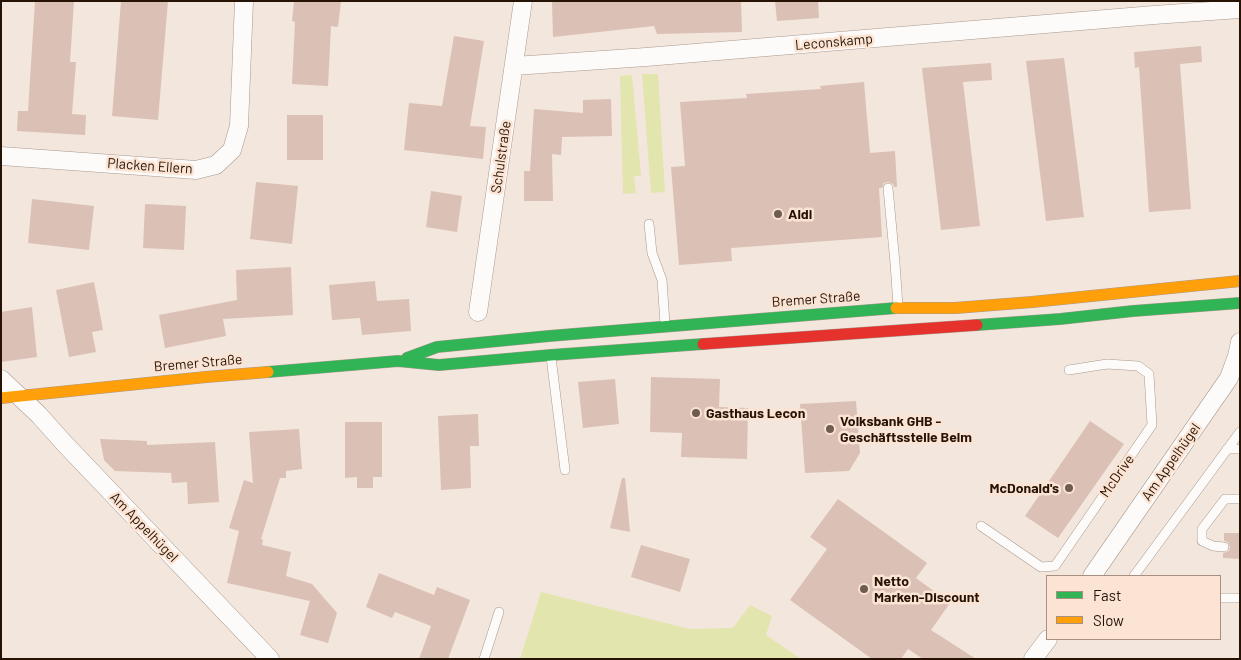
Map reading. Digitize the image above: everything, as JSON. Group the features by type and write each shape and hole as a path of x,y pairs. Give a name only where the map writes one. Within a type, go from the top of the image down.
{"street":[{"name":"Placken Ellern","path":"1,156 196,170 216,165 232,150 239,126 244,1"},
{"name":"Schulstraße","path":"478,312 523,1"},
{"name":"Leconskamp","path":"514,66 646,57 1154,8 1240,9"},
{"name":"Bremer Straße","path":"10,396 398,361 439,365 551,355 804,314 898,320 955,308 1240,281"},
{"name":"Bremer Straße","path":"398,361 437,347 549,336 665,337 898,320 1060,319 1133,311 1240,303"},
{"name":"Am Appelhügel","path":"1093,575 1229,378 1239,351"},
{"path":"1,379 10,396"},
{"name":"Am Appelhügel","path":"10,396 39,415 270,659"},
{"path":"1033,659 1047,640"}],"lane":[{"path":"888,188 898,320"},
{"path":"649,224 652,253 662,280 665,337"},
{"path":"549,336 565,470"},
{"name":"McDrive","path":"981,526 1041,567 1055,566 1152,425 1149,374 1138,366 1107,364 1069,370"},
{"path":"1135,575 1240,432"},
{"path":"1227,449 1240,449"},
{"path":"1224,547 1213,546 1202,541 1202,529 1225,499 1240,499"},
{"path":"1221,598 1240,598"},
{"path":"484,659 499,612"}],"green space":[{"path":"642,74 658,74 665,192 651,193"},
{"path":"632,75 641,176 634,176 636,193 623,194 620,76"},
{"path":"541,592 690,629 733,628 750,605 772,616 766,635 801,659 520,659"}],"building":[{"path":"35,1 74,1 70,62 76,62 72,114 86,115 85,135 17,131 18,111 28,111"},
{"path":"121,1 168,1 158,120 112,116"},
{"path":"294,1 341,1 338,27 331,26 328,86 292,84 295,22 292,21"},
{"path":"552,1 741,1 742,32 657,34 654,26 553,37"},
{"path":"775,1 818,1 819,18 777,21"},
{"path":"454,36 484,41 470,126 486,127 483,159 404,150 409,103 442,106"},
{"path":"1201,46 1202,62 1180,64 1191,209 1149,212 1139,67 1135,68 1134,52"},
{"path":"1064,58 1084,217 1046,221 1026,61"},
{"path":"991,63 992,80 963,82 980,226 941,230 922,68"},
{"name":"Aldi","path":"864,82 870,153 895,151 897,187 888,182 884,183 882,188 879,188 882,237 731,248 732,261 679,265 671,167 685,166 680,102 747,98 746,94 821,89 820,86"},
{"path":"611,99 612,136 562,137 561,155 552,154 553,201 524,201 524,171 530,171 534,109 583,113 583,100"},
{"path":"287,115 323,115 323,160 287,160"},
{"path":"256,182 298,186 292,244 250,239"},
{"path":"431,191 462,196 457,232 426,227"},
{"path":"32,199 94,206 89,250 28,243"},
{"path":"145,204 186,206 184,250 143,248"},
{"path":"291,267 293,315 223,319 226,336 165,348 159,315 237,300 236,270"},
{"path":"375,281 377,301 409,299 411,331 362,335 360,318 332,320 329,285"},
{"path":"94,282 103,330 92,332 96,352 69,357 56,290"},
{"path":"32,307 37,357 1,362 1,312"},
{"path":"651,377 720,379 719,407 748,408 747,459 681,457 682,433 650,432"},
{"path":"615,379 619,424 583,428 578,382"},
{"name":"Volksbank GHB - Geschäftsstelle Belm","path":"856,401 860,453 849,471 805,473 800,404"},
{"path":"478,414 479,446 470,446 471,488 441,490 438,416"},
{"name":"McDonald's","path":"1090,421 1124,444 1058,538 1025,516"},
{"path":"345,422 382,422 382,477 373,477 373,488 357,488 357,477 345,478"},
{"path":"299,429 302,469 286,471 286,478 280,478 261,539 263,540 262,545 291,552 286,576 312,584 337,613 328,643 300,635 310,601 227,583 239,531 229,528 244,480 253,483 249,432"},
{"path":"100,439 147,441 147,445 215,442 219,502 188,504 187,482 172,483 171,473 115,471 104,460"},
{"path":"622,478 625,478 630,532 610,528"},
{"name":"Netto Marken-Discount","path":"838,499 927,563 916,578 950,603 931,630 976,659 923,659 908,649 901,659 872,659 790,600 827,549 810,537"},
{"path":"1224,533 1240,533 1240,559 1223,558 1223,553 1229,551 1230,547 1228,542 1224,541"},
{"path":"641,545 690,559 680,592 631,577"},
{"path":"379,573 434,595 437,587 470,600 448,659 419,659 431,626 395,612 392,618 366,607"}],"traffic: fast":[{"path":"977,325 1240,303"},
{"path":"407,358 437,347 896,308"},
{"path":"268,372 398,361 439,365 703,344"}],"traffic: slow":[{"path":"896,308 955,308 1032,302 1240,281"},
{"path":"1,398 268,372"}],"traffic: jam":[{"path":"703,344 977,325"}],"place":[{"name":"Aldi","path":"778,214"},
{"name":"Gasthaus Lecon","path":"696,413"},
{"name":"Volksbank GHB - Geschäftsstelle Belm","path":"830,429"},
{"name":"McDonald's","path":"1069,488"},
{"name":"Netto Marken-Discount","path":"864,589"}]}
